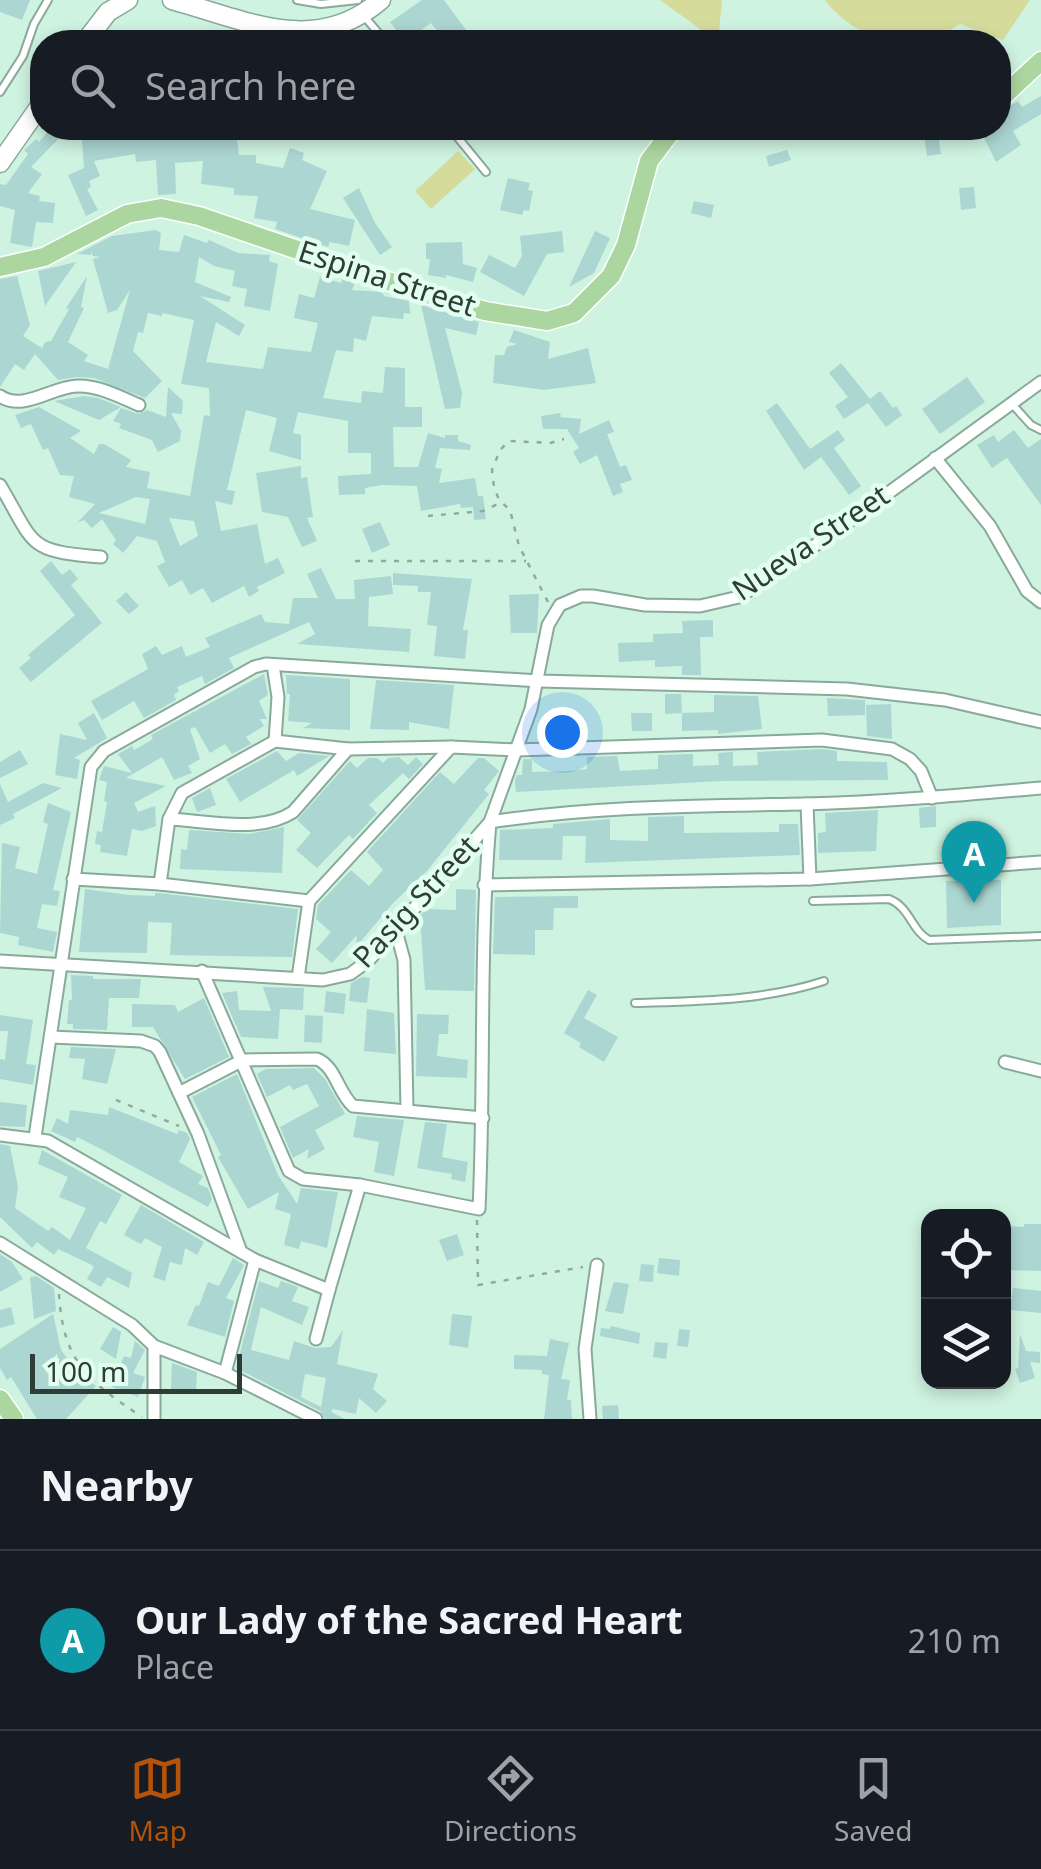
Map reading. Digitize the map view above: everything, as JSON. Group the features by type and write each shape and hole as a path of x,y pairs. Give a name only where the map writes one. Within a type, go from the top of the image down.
{"main road":[{"path":"95,30 108,12 128,0"},
{"path":"172,0 286,30"},
{"path":"318,30 330,29 360,7 381,0"},
{"path":"1011,89 1041,60"},
{"path":"0,163 30,120"},
{"name":"Espina Street","path":"0,267 44,257 127,214 161,208 199,216 432,296 485,311 548,322 574,313 611,276 626,245 649,161 665,140"},
{"path":"0,1399 14,1419"}],"street":[{"name":"Nueva Street","path":"554,612 560,604 581,596 645,605 700,606 739,596 1041,382"},
{"path":"0,396 19,403 56,390 84,386 139,405"},
{"path":"935,458 990,526 1026,591 1041,602"},
{"path":"0,485 38,547 58,554 101,557"},
{"name":"Pasig Street","path":"0,961 323,980 350,974 368,961 490,822 539,682 548,625 554,612"},
{"path":"274,665 278,697 275,741"},
{"path":"35,1137 88,776 96,758 254,666 539,682 847,689 946,700 1041,722"},
{"path":"160,884 169,819 176,802 192,785 275,741 348,749 517,750 796,740 856,743 892,749 910,758 921,771 932,798"},
{"path":"298,978 309,901 451,747"},
{"path":"169,819 258,824 282,819 293,812 348,749"},
{"path":"202,971 289,1171 303,1179 479,1208 484,1118 484,885 490,822 552,812 644,806 807,804 1041,788"},
{"path":"807,804 810,879"},
{"path":"484,885 810,879 1041,862"},
{"path":"74,879 160,884 309,901"},
{"path":"396,927 404,960 406,1110"},
{"path":"51,1038 148,1043 160,1052 198,1134 241,1252"},
{"path":"179,1093 243,1060 323,1061 353,1106 484,1118"},
{"path":"1005,1062 1041,1071"},
{"path":"0,1135 35,1137 61,1147 255,1260 329,1290"},
{"path":"316,1339 360,1186"},
{"path":"0,1243 132,1325 154,1346 225,1373 316,1419"},
{"path":"225,1373 255,1260"},
{"path":"590,1419 585,1349 597,1265"},
{"path":"154,1346 154,1419"}],"lane":[{"path":"32,30 48,0"},
{"path":"298,0 360,7 377,30"},
{"path":"0,92 23,56 30,36"},
{"path":"460,140 486,172"},
{"path":"1012,403 1031,425 1041,430"},
{"path":"813,902 898,902 920,935 929,940 1041,936"},
{"path":"635,1003 730,999 789,992 824,981"}],"path":[{"path":"554,612 519,546 510,510 494,488 492,470 500,450 509,441 550,443 564,439"},
{"path":"428,516 483,510 501,502"},
{"path":"355,561 527,561"},
{"path":"116,1100 198,1134"},
{"path":"479,1208 478,1285 597,1265"},
{"path":"58,1278 63,1334 71,1356 92,1379 144,1419"}],"green space":[{"path":"660,0 722,0 719,30 701,30"},
{"path":"825,0 1030,0 1010,30 976,30 960,24 950,30 860,30"},
{"path":"458,151 475,169 431,209 415,191"}],"building":[{"path":"0,0 30,0 22,20 0,12"},
{"path":"422,0 444,0 466,30 437,30 431,23 421,30 396,30 390,22"},
{"path":"1041,96 1041,114 1013,131 1021,145 996,162 985,140 1011,140 1011,105 1018,101 1022,107"},
{"path":"35,140 57,140 31,167 42,174 28,193 40,196 39,201 55,203 53,223 36,222 32,247 10,243 15,210 0,206 0,184 6,185 28,154 24,150"},
{"path":"82,140 237,140 239,155 256,155 256,163 283,168 290,148 304,153 302,160 327,171 310,209 355,220 349,246 330,242 328,247 275,229 277,222 254,218 258,196 234,195 234,188 201,184 203,161 175,163 176,194 158,195 156,160 136,162 135,154 94,161 100,176 89,181 91,187 87,189 98,210 86,216 68,175 84,168"},
{"path":"925,140 939,140 941,154 927,156"},
{"path":"787,150 791,160 769,167 766,156"},
{"path":"508,178 530,183 528,190 533,191 529,211 524,210 522,215 500,210"},
{"path":"974,187 976,208 961,210 959,188"},
{"path":"359,188 375,223 392,247 380,255 343,198"},
{"path":"694,201 714,205 711,218 691,213"},
{"path":"156,230 161,233 159,250 179,252 184,235 207,243 209,240 238,253 270,255 269,261 278,264 270,311 244,306 247,289 232,286 235,271 199,257 195,282 231,297 229,302 200,296 245,325 239,336 216,322 206,362 263,369 268,347 311,352 318,323 294,318 299,294 314,298 320,277 355,283 352,290 382,292 384,296 409,301 410,314 404,313 403,319 372,316 366,341 354,338 353,352 336,350 323,398 361,403 362,391 383,393 385,367 405,368 405,407 422,407 422,427 393,427 394,467 418,467 428,433 445,438 458,435 458,441 471,445 470,450 440,448 435,468 442,469 439,483 475,478 478,496 483,496 486,519 474,520 473,507 461,508 460,504 421,511 417,486 382,485 365,488 365,494 339,495 338,476 371,474 371,453 348,453 348,421 298,412 293,433 301,435 301,460 269,451 277,418 246,410 227,490 235,491 232,505 215,501 221,531 257,524 265,564 278,558 285,573 257,587 259,591 249,597 244,586 212,603 203,588 190,595 182,580 169,587 157,566 165,562 157,541 137,536 123,553 113,544 116,540 102,519 92,528 84,520 77,523 95,504 69,497 74,476 60,475 31,424 21,428 15,415 39,407 81,431 70,438 94,454 99,444 104,444 131,460 126,467 150,472 147,488 190,496 204,415 210,416 209,388 181,384 194,320 162,313 148,313 133,351 162,381 145,398 94,378 58,380 35,354 24,370 15,364 0,387 0,279 17,276 30,325 23,336 42,348 51,341 87,276 81,307 84,308 68,342 88,355 84,361 108,369 130,290 117,310 108,313 93,259 100,257 91,252 77,254 112,236","holes":["136,497 150,499 145,524 99,513","169,518 194,521 198,536 180,546"]},
{"path":"562,231 564,252 547,254 524,296 480,272 489,255 515,268 522,256 520,236"},
{"path":"595,231 610,238 594,273 569,287"},
{"path":"462,242 463,264 477,268 473,282 428,275 426,243"},
{"path":"76,262 45,306 38,271"},
{"path":"421,305 479,322 476,335 445,328 462,393 460,408 445,409"},
{"path":"514,330 550,342 548,359 588,348 596,383 544,390 493,383 495,355 504,355 507,347 517,344 509,342"},
{"path":"841,363 870,399 880,391 902,415 886,427 868,403 844,419 835,406 848,397 829,373"},
{"path":"967,377 985,402 940,434 922,409"},
{"path":"168,387 183,401 182,414 171,413 181,431 180,441 158,452 152,440 119,428 121,424 113,421 121,408 139,414 147,410 166,417"},
{"path":"84,396 121,407 99,420 54,401"},
{"path":"777,403 810,449 838,430 845,440 834,448 861,486 849,495 821,457 804,470 766,411"},
{"path":"560,413 561,417 581,419 579,434 609,420 614,432 607,434 620,467 626,465 632,480 620,484 623,492 613,496 597,455 580,464 573,452 579,448 567,429 543,429 541,416"},
{"path":"1014,430 1028,448 1041,439 1041,505 1007,458 992,468 977,445 994,435 998,442"},
{"path":"301,466 301,478 307,477 313,517 307,518 317,541 302,547 288,517 262,512 256,473"},
{"path":"380,522 390,545 372,553 362,529"},
{"path":"51,561 62,575 70,569 78,579 71,585 102,623 31,682 19,668 31,658 28,655 75,615 40,571"},
{"path":"321,568 336,599 355,599 354,580 391,576 393,594 369,597 368,626 411,629 409,652 297,644 315,634 309,622 229,658 234,668 205,684 202,676 177,687 176,700 144,718 134,701 102,720 91,701 148,669 142,654 156,646 162,655 182,646 186,657 210,647 205,638 261,614 265,622 289,624 293,598 318,598 307,574"},
{"path":"393,573 472,579 463,630 468,630 465,659 434,656 437,626 427,625 431,592 418,592 418,586 393,585"},
{"path":"126,592 139,606 129,614 116,601"},
{"path":"539,594 537,633 511,633 509,595"},
{"path":"713,620 713,637 700,637 701,675 682,675 682,666 655,667 655,660 619,662 618,643 653,642 653,634 683,633 682,621"},
{"path":"264,674 268,695 259,701 267,719 260,719 264,726 246,737 251,744 232,754 225,744 210,753 195,727 190,729 200,759 188,766 192,773 174,780 162,757 126,778 166,786 134,803 138,812 155,806 156,826 142,831 132,829 127,856 100,852 101,845 95,844 97,831 102,832 107,802 107,782 99,780 104,766 132,773 118,754 132,746 134,750 153,739 151,735"},
{"path":"286,675 350,679 350,730 303,728 312,723 288,721 290,694"},
{"path":"376,680 454,685 449,729 409,722 409,730 370,729"},
{"path":"665,694 681,694 682,713 665,714"},
{"path":"714,695 758,696 762,729 718,734 718,730 682,731 682,713 714,712"},
{"path":"827,698 865,700 865,715 828,716"},
{"path":"891,704 892,739 867,736 866,705"},
{"path":"94,713 107,738 74,758 80,760 77,779 55,775 60,734 87,740 78,723"},
{"path":"631,713 652,713 652,731 632,731"},
{"path":"20,750 28,764 0,778 0,762"},
{"path":"277,751 286,761 299,753 329,756 297,776 294,770 240,802 226,779"},
{"path":"837,751 837,761 887,762 888,780 722,781 516,792 515,780 522,775 523,759 532,759 532,772 568,771 587,769 587,757 617,756 620,771 658,769 658,755 693,754 693,766 719,765 718,753 733,752 733,766 758,765 757,752"},
{"path":"399,757 408,765 416,757 423,764 409,779 403,773 369,805 377,813 353,839 349,835 317,868 296,850 311,833 297,820 350,761 357,768 368,758 383,763"},
{"path":"478,758 484,758 499,771 484,790 489,794 426,872 356,947 357,935 332,963 316,949 331,932 316,919 318,905 351,870 369,886 383,870 367,852 440,772 454,784"},
{"path":"43,783 62,788 0,825 0,784 8,802"},
{"path":"210,788 216,805 197,812 192,798"},
{"path":"48,803 71,812 53,890 60,891 57,906 42,904 37,928 57,932 53,952 18,945 19,937 0,933 2,843 20,847 15,868 37,874 48,824 43,822"},
{"path":"936,806 936,827 920,828 919,808"},
{"path":"878,810 876,851 818,853 818,833 826,832 825,813"},
{"path":"684,816 684,833 779,832 779,824 798,824 800,855 585,863 586,836 563,836 562,860 499,860 500,830 553,828 553,824 610,819 610,840 648,841 648,817"},
{"path":"284,827 282,873 180,869 181,849 187,850 189,830 249,834"},
{"path":"1001,880 1001,925 947,928 946,881"},
{"path":"85,889 298,909 292,957 170,955 172,923 148,922 147,953 79,952"},
{"path":"456,889 476,890 474,991 425,990 420,916 426,909 456,910"},
{"path":"578,896 578,908 554,908 553,930 535,930 535,955 493,954 495,897"},
{"path":"71,975 141,979 139,998 109,998 107,1030 73,1029 73,1024 67,1024 72,1000"},
{"path":"362,977 370,978 367,1003 349,1001 351,983"},
{"path":"263,987 304,988 303,1010 280,1009 278,1039 241,1037 222,993 237,991 239,1010 271,1011"},
{"path":"588,990 597,995 584,1018 618,1037 604,1062 564,1033"},
{"path":"326,991 346,994 344,1014 324,1012"},
{"path":"204,998 229,1057 185,1079 153,1027 132,1027 132,1004 175,1005 178,1012"},
{"path":"367,1009 394,1013 396,1054 364,1051"},
{"path":"417,1014 449,1015 448,1034 439,1034 437,1056 468,1060 467,1078 416,1076"},
{"path":"0,1015 33,1020 26,1064 36,1065 33,1085 0,1079 0,1059 5,1060 8,1031 0,1031"},
{"path":"305,1015 323,1016 322,1043 304,1042"},
{"path":"71,1047 116,1049 107,1084 82,1079 85,1059 69,1058"},
{"path":"314,1068 345,1114 315,1130 325,1149 307,1159 309,1149 293,1158 280,1127 319,1106 307,1084 293,1090 290,1085 267,1097 257,1074 266,1069"},
{"path":"237,1074 278,1175 297,1204 301,1188 338,1192 327,1248 301,1241 299,1249 284,1245 291,1214 275,1209 279,1192 248,1209 218,1157 221,1155 192,1097"},
{"path":"0,1102 27,1105 25,1127 0,1126"},
{"path":"109,1107 177,1134 179,1130 187,1133 190,1139 179,1162 203,1176 198,1184 208,1188 212,1199 208,1207 77,1137 75,1142 51,1131 57,1118 68,1124 70,1110 108,1115"},
{"path":"357,1116 404,1120 394,1176 374,1172 379,1142 353,1137"},
{"path":"425,1122 447,1124 442,1157 468,1162 465,1182 451,1179 452,1174 417,1168"},
{"path":"0,1144 10,1146 18,1187 15,1208 48,1231 52,1227 70,1240 86,1208 59,1197 68,1177 38,1164 42,1150 122,1195 106,1224 100,1221 86,1248 132,1273 129,1288 107,1277 101,1287 87,1279 94,1267 90,1264 58,1249 54,1255 37,1242 32,1248 0,1217"},
{"path":"141,1205 204,1242 197,1255 185,1248 182,1265 170,1262 165,1281 153,1277 162,1247 145,1238 141,1244 124,1235"},
{"path":"1041,1224 1041,1271 1011,1270 1011,1226"},
{"path":"457,1234 464,1255 447,1261 439,1240"},
{"path":"0,1254 12,1262 23,1279 0,1292"},
{"path":"233,1258 244,1265 226,1298 234,1301 225,1337 187,1325 208,1282 219,1286"},
{"path":"659,1258 680,1260 679,1276 657,1273"},
{"path":"641,1264 654,1265 653,1282 639,1281"},
{"path":"36,1276 54,1288 56,1311 34,1319 30,1277"},
{"path":"259,1281 278,1288 281,1281 298,1287 292,1301 309,1307 302,1325 261,1307 251,1350 289,1360 294,1341 315,1348 331,1347 343,1330 337,1364 378,1374 373,1389 387,1401 376,1413 359,1398 356,1414 333,1409 331,1412 345,1419 325,1419 320,1411 236,1368","holes":["305,1374 326,1378 321,1407 301,1397"]},
{"path":"614,1282 629,1284 623,1314 605,1311"},
{"path":"1013,1288 1041,1291 1041,1313 1011,1310"},
{"path":"11,1307 15,1324 0,1328 0,1310"},
{"path":"53,1314 61,1350 77,1372 96,1386 66,1419 37,1419 11,1377 7,1380 0,1368 0,1349"},
{"path":"452,1314 472,1316 468,1348 449,1345"},
{"path":"611,1326 640,1333 639,1344 600,1336 601,1328"},
{"path":"113,1327 121,1332 116,1359 100,1349"},
{"path":"679,1329 690,1330 688,1347 677,1346"},
{"path":"1020,1334 1026,1351 1040,1352 1040,1363 1030,1362 1035,1378 1020,1383 1015,1369"},
{"path":"550,1339 569,1343 561,1379 570,1380 567,1400 571,1400 572,1419 544,1419 549,1375 542,1374 542,1370 514,1369 514,1355 547,1356"},
{"path":"135,1341 145,1350 133,1373 145,1377 138,1397 112,1387 124,1356 131,1358"},
{"path":"655,1342 668,1343 666,1359 653,1357"},
{"path":"172,1363 197,1372 196,1391 171,1389"},
{"path":"618,1405 619,1419 603,1419 602,1406"}],"place":[{"name":"Our Lady of the Sacred Heart","path":"974,903"}]}
